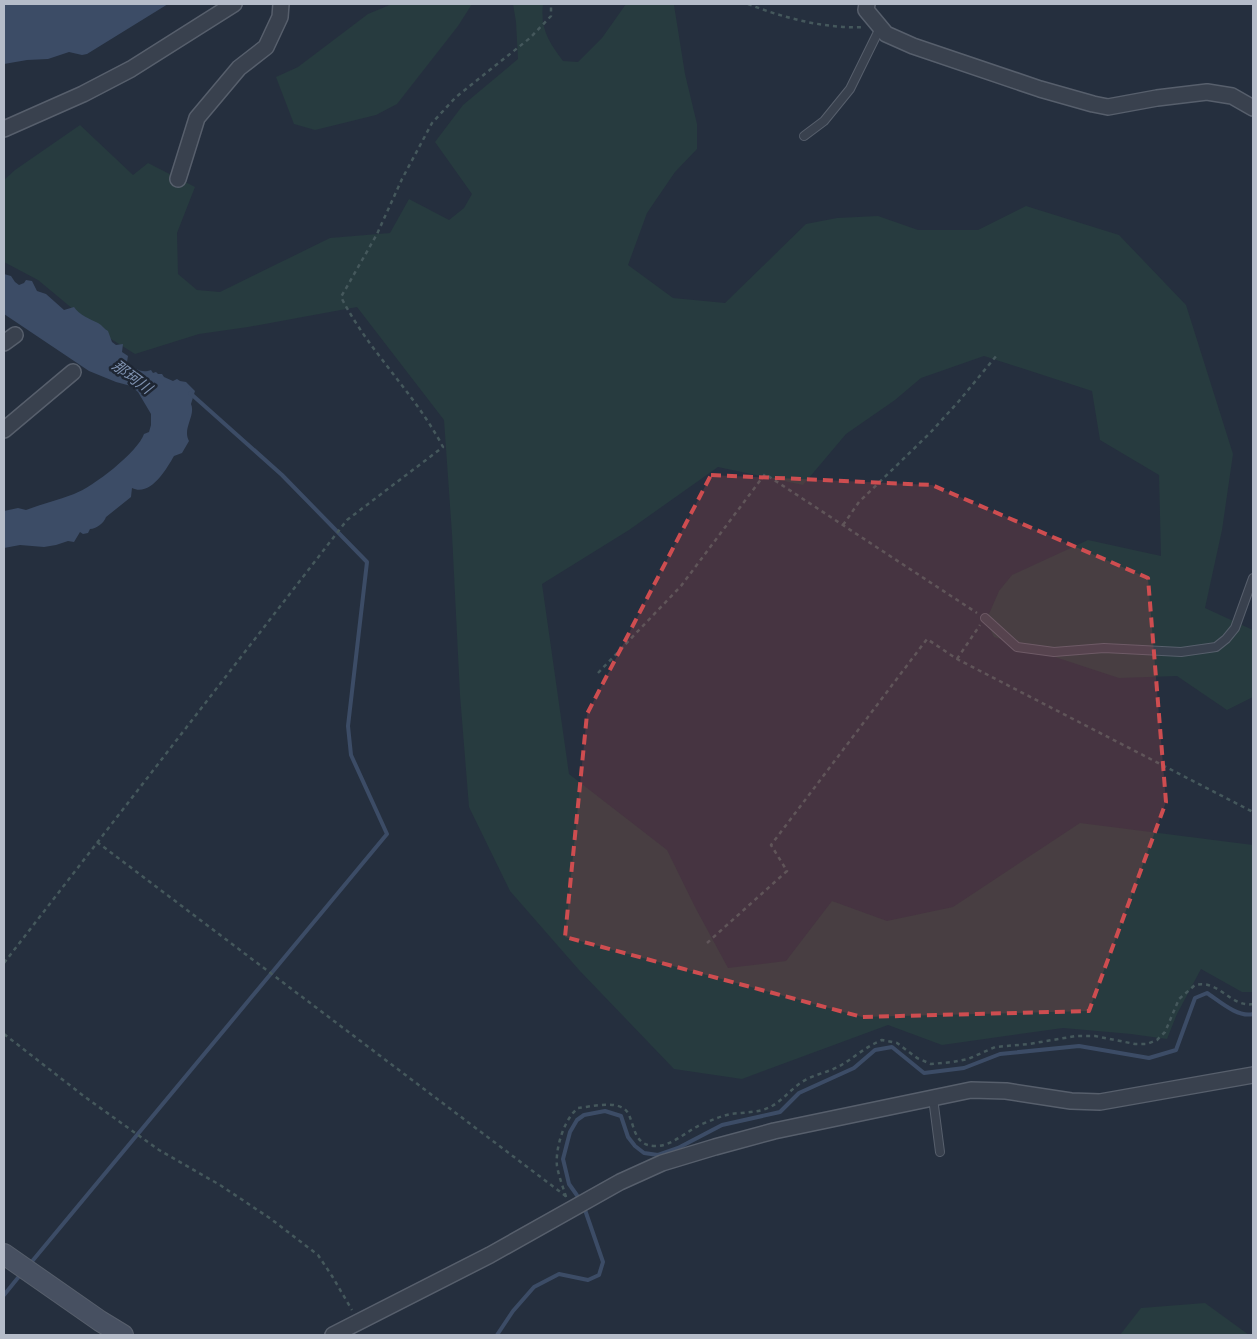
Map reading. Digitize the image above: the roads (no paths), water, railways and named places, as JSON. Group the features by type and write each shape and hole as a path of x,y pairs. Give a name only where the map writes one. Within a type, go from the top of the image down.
{"main road":[{"path":"4,1254 123,1335"}],"street":[{"path":"4,129 83,94 131,69 234,4"},
{"path":"178,179 197,118 233,74 266,47 280,17 281,4"},
{"path":"866,4 866,10 886,34 913,46 1040,89 1108,107 1157,98 1207,92 1232,96 1253,108"},
{"path":"4,430 73,372"},
{"path":"333,1335 490,1255 571,1202 662,1163 715,1147 774,1131 971,1090 1006,1091 1071,1101 1100,1102 1253,1074"}],"lane":[{"path":"804,136 824,120 850,89 878,26"},
{"path":"985,618 1017,647 1054,652 1104,648 1181,652 1216,647 1226,640 1234,628 1253,578"},
{"path":"933,1098 940,1152"}],"water":[{"path":"4,4 168,4 87,54 82,55 69,52 48,59 4,64"},
{"name":"那珂川","path":"4,274 11,276 19,285 26,280 32,281 37,291 46,294 64,310 74,307 82,315 99,324 108,331 112,342 116,345 123,344 122,352 128,356 127,362 135,368 141,371 151,370 153,373 162,374 173,381 177,379 186,382 195,391 187,431 189,441 182,453 174,456 162,475 151,486 139,490 132,488 131,497 106,517 100,525 90,529 88,533 83,534 80,532 74,542 68,541 44,547 20,545 4,548 4,511 18,508 26,510 74,494 92,484 124,459 144,434 149,432 151,414 138,392 131,386 89,371 4,314"}],"waterway":[{"path":"29,1265 387,834 351,755 348,726 367,562 282,475 190,393"},
{"path":"581,1201 569,1184 563,1159 570,1132 577,1120 584,1115 605,1111 621,1116 628,1137 635,1146 644,1153 658,1155 678,1148 722,1125 780,1112 799,1093 854,1068 875,1050 892,1047 924,1073 964,1068 1000,1054 1079,1046 1149,1058 1176,1050 1195,998 1207,993 1241,1014 1253,1014"},
{"path":"497,1335 513,1311 534,1287 559,1274 588,1280 599,1275 603,1262 584,1207"},
{"path":"4,1295 21,1274"}]}
